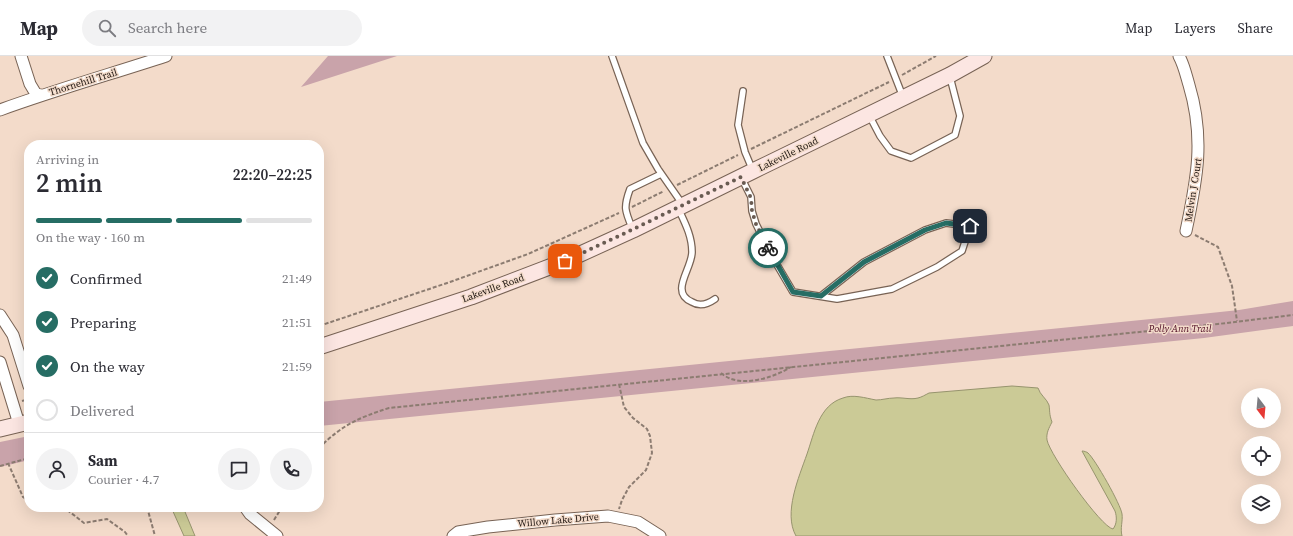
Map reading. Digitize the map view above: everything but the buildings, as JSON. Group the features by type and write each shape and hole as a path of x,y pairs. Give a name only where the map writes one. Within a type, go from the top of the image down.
{"main road":[{"name":"Lakeville Road","path":"324,345 515,281 565,261 633,230 950,75 984,56"},
{"path":"0,429 24,423"}],"street":[{"path":"21,56 30,84 36,94 41,95"},
{"name":"Thornehill Trail","path":"0,110 41,95 103,77 166,56"},
{"name":"Melvin J Court","path":"1179,56 1192,98 1198,149 1198,169 1195,191 1186,232"},
{"path":"0,315 12,335 24,371"},
{"path":"0,362 24,423"},
{"path":"249,512 277,536"},
{"name":"Willow Lake Drive","path":"452,536 458,532 488,527 608,516 638,522 660,536"}],"lane":[{"path":"612,56 643,143 681,206 689,233 692,253 691,263 683,278 682,290 684,296 687,300 695,304 702,305 715,299"},
{"path":"887,56 904,97"},
{"path":"868,114 880,136 891,151 911,158 955,135 960,116 950,75"},
{"path":"743,91 738,125 745,152 752,211 756,224 773,258 793,292 821,296 838,298 892,289 936,267 962,251 970,226 946,223 925,230 864,262 821,296"},
{"path":"633,230 625,211 630,189 661,174"}],"path":[{"path":"1186,232 1218,247 1232,286 1237,321"},
{"path":"324,443 347,425 363,416 389,408 1293,315"},
{"path":"722,373 730,380 749,381 771,377 793,366"},
{"path":"617,518 625,494 629,487 646,470 652,453 650,436 647,429 633,418 624,407 619,384"},
{"path":"0,466 24,459"},
{"path":"8,463 24,497"},
{"path":"70,512 84,523 107,519 128,536"},
{"path":"149,512 156,536"}],"green space":[{"path":"328,56 397,56 301,87"},
{"name":"Polly Ann Trail","path":"1293,301 1293,326 1204,338 324,426 324,402 1239,310"},
{"path":"24,437 24,461 0,467 0,442"}],"shaded area":[{"path":"1012,386 1038,388 1049,405 1052,422 1048,431 1047,440 1050,448 1066,474 1088,504 1107,525 1113,529 1116,520 1115,511 1082,451 1088,453 1091,457 1107,482 1121,509 1122,536 796,536 792,527 791,517 797,484 815,429 828,407 835,402 851,396 876,400 897,398 915,399 929,393"},
{"path":"173,512 185,512 195,536 184,536"}],"way so far":[{"path":"565,261 741,177 751,198 752,211 756,224 768,248"}],"route":[{"path":"768,248 793,292 821,296 864,262 925,230 946,223 970,226"}]}
